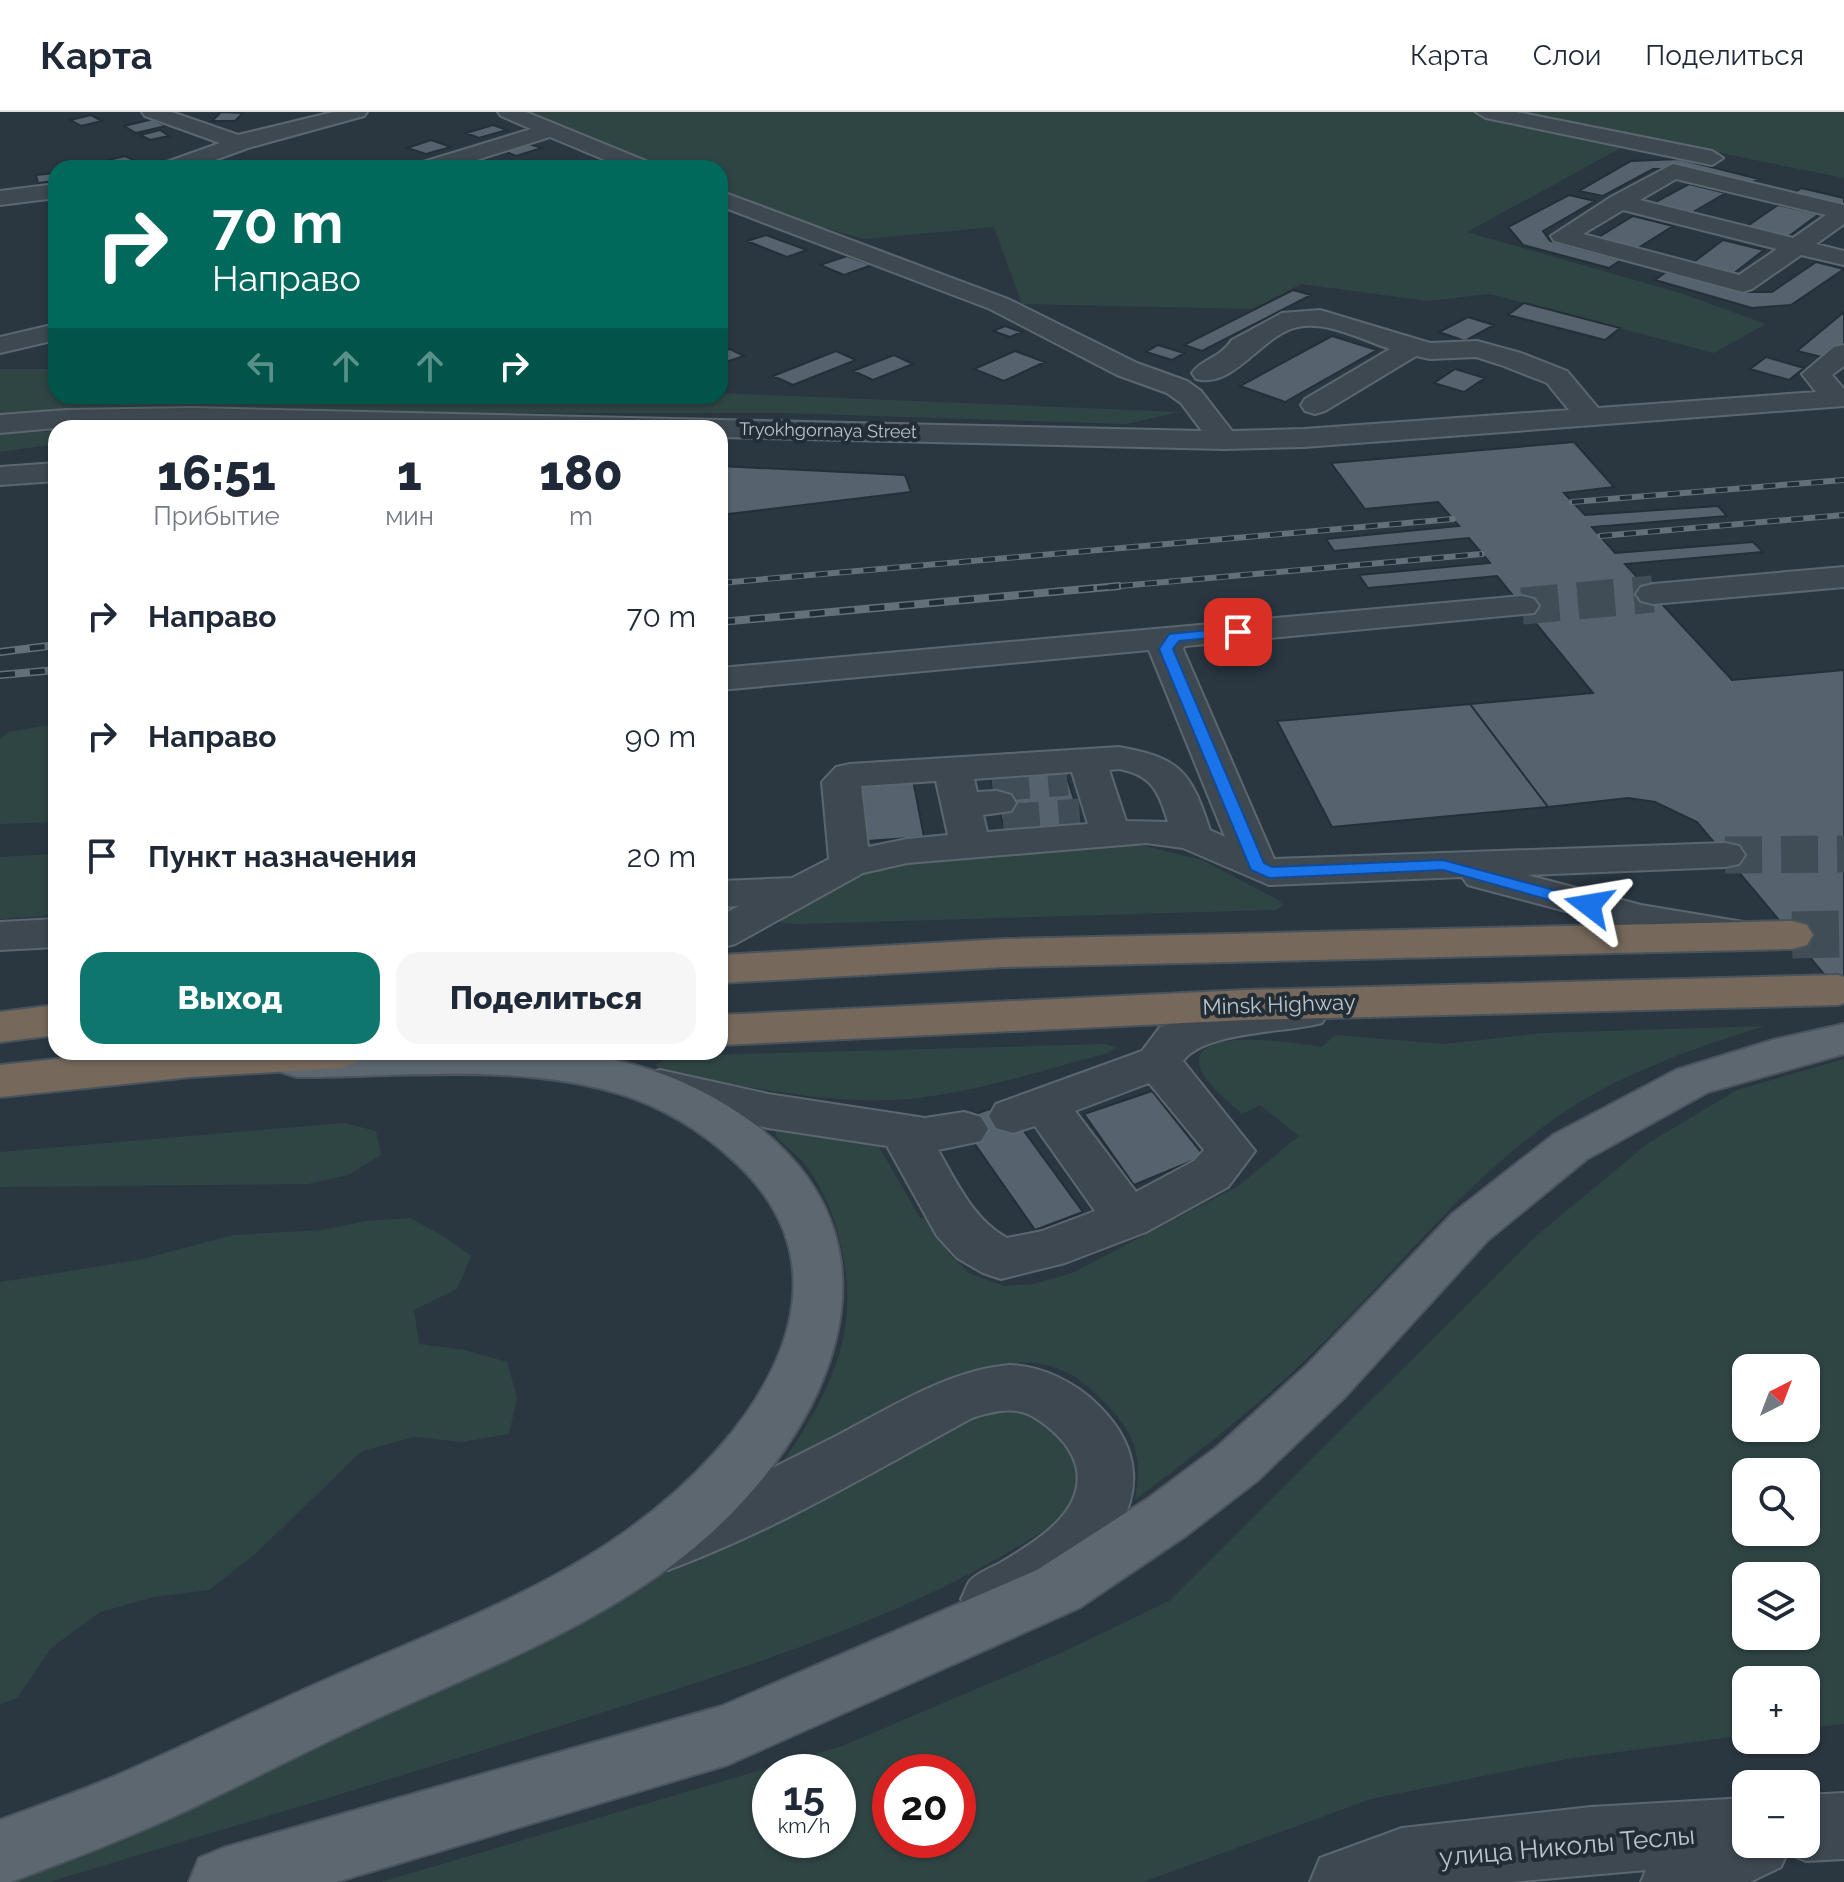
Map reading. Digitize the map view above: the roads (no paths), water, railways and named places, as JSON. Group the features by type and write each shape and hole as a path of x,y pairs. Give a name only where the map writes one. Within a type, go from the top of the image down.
{"highway":[{"path":"728,969 1004,953 1772,936"},
{"name":"Minsk Highway","path":"728,1030 1005,1014 1434,999 1841,1015"},
{"path":"0,1027 48,1021"},
{"path":"0,1081 208,1060"}],"main road":[{"path":"0,1013 48,1011"},
{"path":"223,1882 727,1735 1058,1589 1237,1464 1326,1381 1470,1227 1570,1147 1692,1081 1773,1056 1841,1015"},
{"path":"0,1853 119,1807 451,1655 553,1605 638,1557 692,1514 736,1472 776,1416 802,1367 815,1316 816,1272 811,1233 789,1192 759,1153 719,1122 673,1098 618,1077 539,1062 191,1061"}],"street":[{"path":"152,112 240,143 294,112"},
{"path":"194,160 240,143 357,112"},
{"path":"508,112 624,160"},
{"path":"1486,112 1741,164"},
{"path":"454,160 551,130"},
{"path":"1673,171 1767,186 1844,212 1743,284 1563,236 1673,171"},
{"path":"1649,259 1767,186"},
{"path":"0,198 48,192"},
{"path":"728,201 999,304 1127,369 1177,387 1191,397 1224,440"},
{"path":"1619,202 1844,258"},
{"path":"1206,373 1241,354 1242,346 1291,319 1320,318 1430,351 1477,349 1511,359 1557,377 1590,416"},
{"path":"0,345 44,334"},
{"path":"1315,405 1412,347"},
{"path":"1840,398 1816,374 1844,353"},
{"path":"1486,373 1511,359"},
{"name":"Tryokhgornaya Street","path":"728,429 1224,440 1304,438 1840,398"},
{"name":"Tryokhgornaya Street","path":"0,424 48,423"},
{"path":"0,476 48,473"},
{"path":"1653,594 1844,577"},
{"path":"728,678 1522,606"},
{"path":"1174,637 1166,649 1263,869"},
{"path":"728,930 850,864 907,851 975,805 1089,796 1119,758 1159,767 1173,780 1192,837"},
{"path":"850,864 841,782 850,775 975,805 1089,796 1146,831 1192,837 1263,869 1725,855"},
{"path":"1443,865 1641,918 1772,936"},
{"path":"728,894 799,891"},
{"path":"0,936 48,933"},
{"path":"1128,1219 1029,1111 1158,1062 1176,1038 1261,1016 1434,999"},
{"path":"902,1130 955,1223 975,1244 1001,1259 1047,1249 1128,1219 1211,1174 1231,1151 1158,1062"},
{"path":"618,1077 768,1111 925,1135 964,1129"},
{"path":"638,1557 738,1515 953,1402 989,1390 1019,1388 1049,1398 1075,1415 1094,1438 1105,1471 1104,1496 1093,1519 1067,1549 1023,1580 859,1679"},
{"path":"1820,1827 1844,1826"},
{"name":"улица Николы Теслы","path":"1344,1882 1402,1861 1591,1840 1732,1832"},
{"name":"улица Николы Теслы","path":"1675,1882 1732,1856"}],"tunnel":[{"path":"1522,606 1653,594"},
{"path":"992,783 1067,777"},
{"path":"1003,823 1080,817"},
{"path":"1725,855 1844,854"},
{"path":"1792,935 1844,934"}],"railway":[{"path":"1572,502 1844,480"},
{"path":"1600,536 1844,515"},
{"path":"728,582 1453,519"},
{"path":"1097,588 1482,554"},
{"path":"728,621 1119,586"},
{"path":"0,652 48,646"},
{"path":"0,675 48,671"}]}
